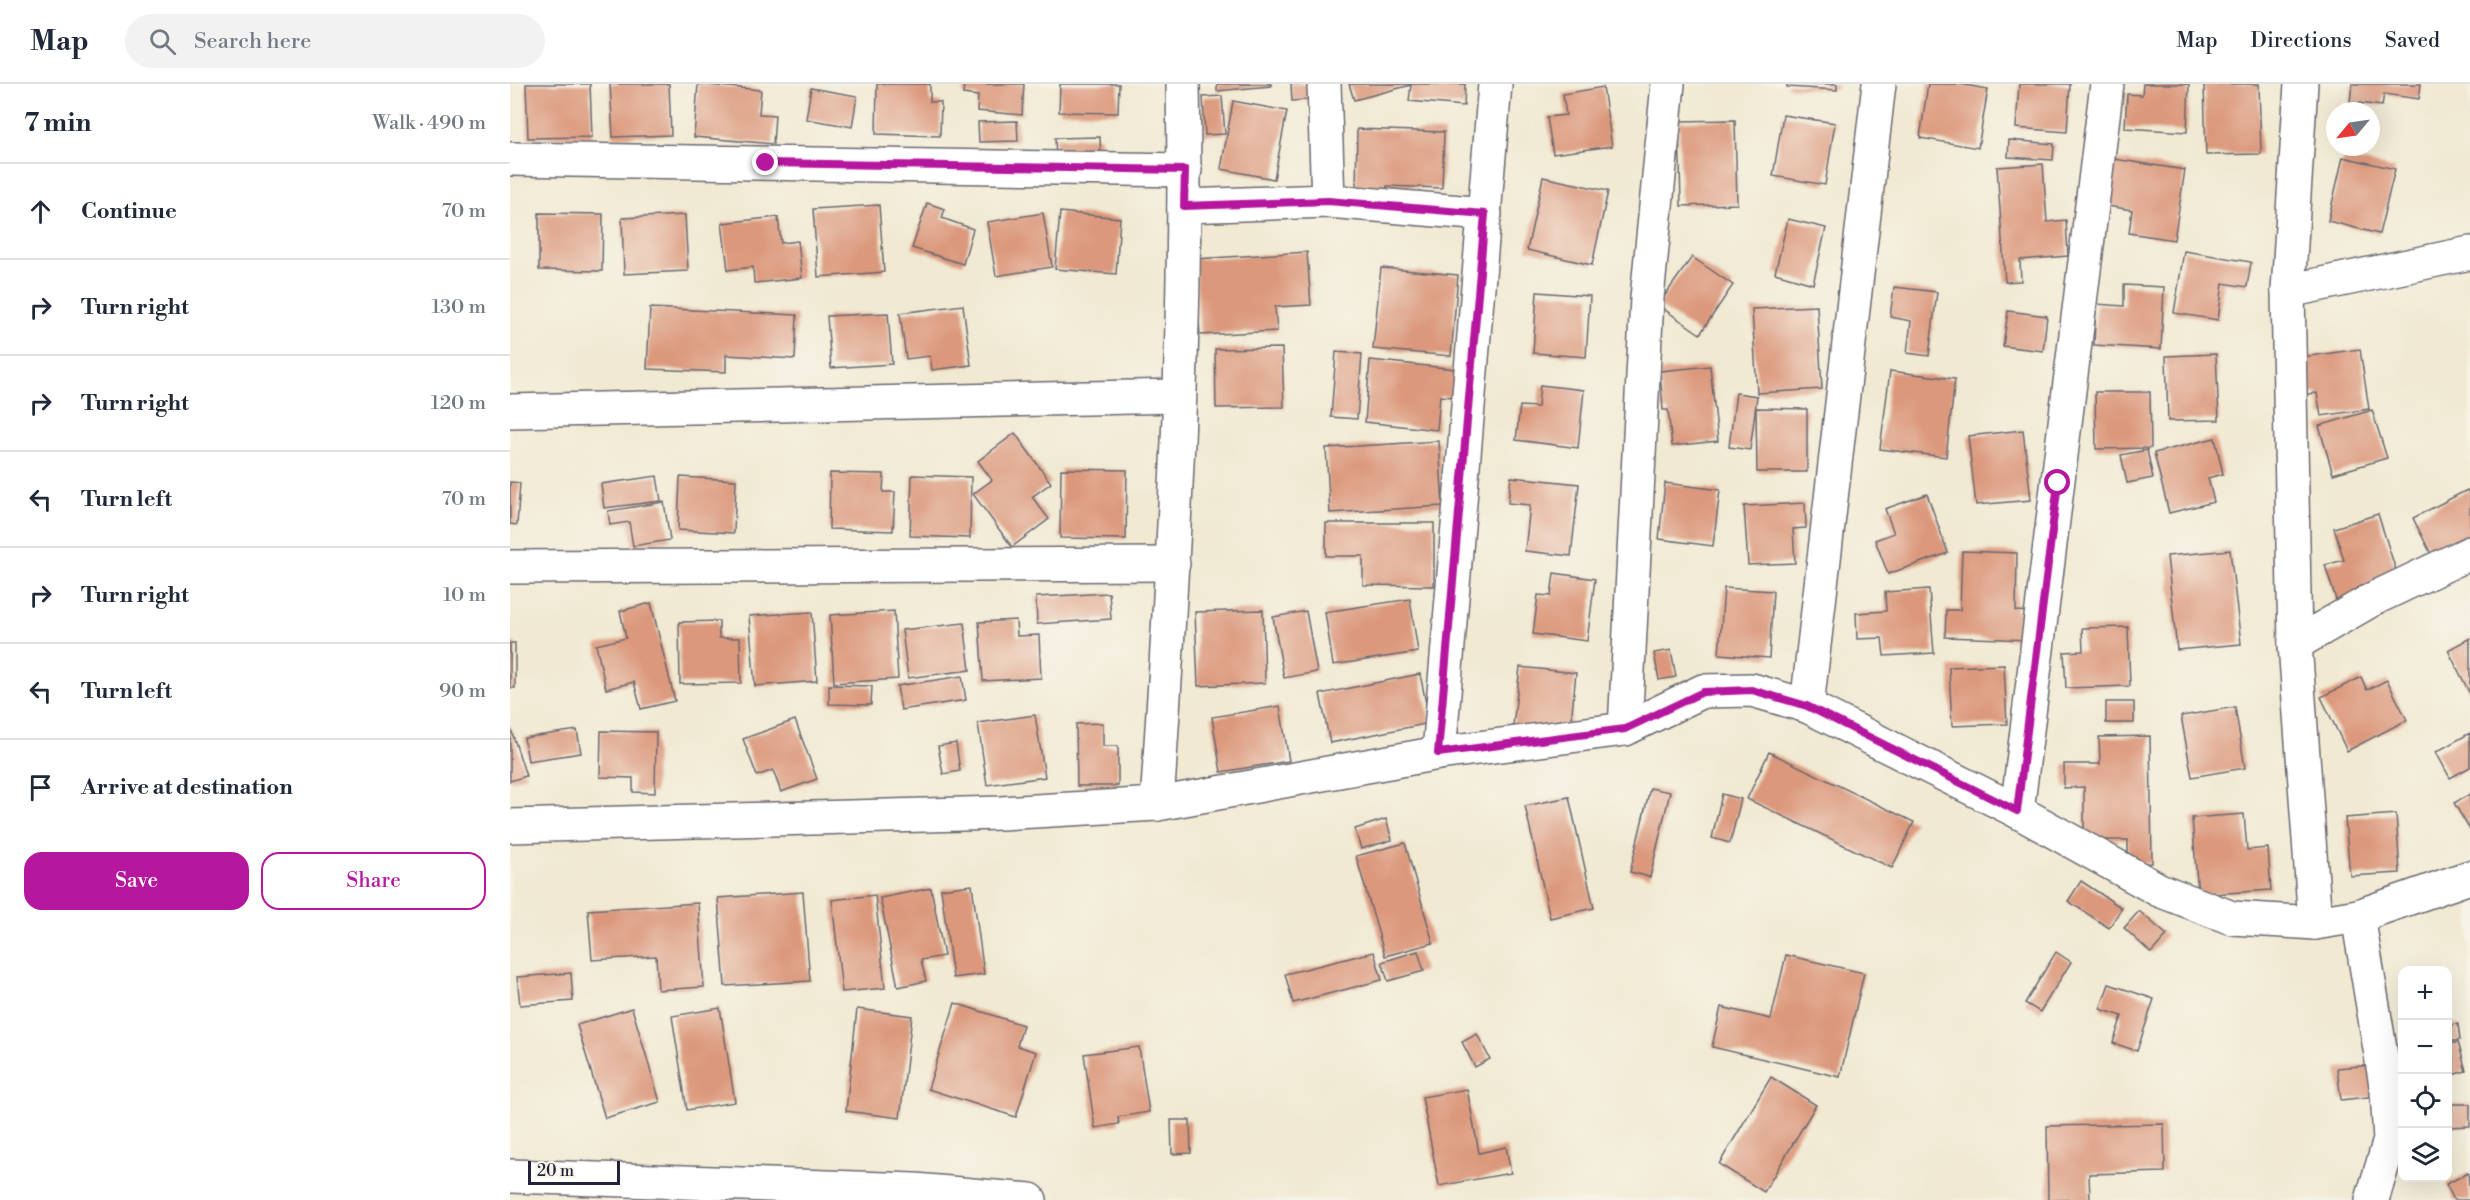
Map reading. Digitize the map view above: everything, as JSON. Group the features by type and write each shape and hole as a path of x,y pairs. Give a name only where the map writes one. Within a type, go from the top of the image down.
{"street":[{"path":"1157,804 1173,564 1185,170 1183,84"},
{"path":"1324,84 1328,201"},
{"path":"1438,753 1495,84"},
{"path":"1625,729 1647,298 1668,84"},
{"path":"1807,706 1879,84"},
{"path":"2017,811 2107,84"},
{"path":"2301,84 2288,291 2295,644 2315,923"},
{"path":"510,159 1185,170"},
{"path":"1184,206 1328,201 1485,214"},
{"path":"2288,291 2470,253"},
{"path":"511,406 1178,396"},
{"path":"2295,644 2373,599 2470,553"},
{"path":"510,567 1173,564"},
{"path":"510,826 1001,813 1157,804 1438,753 1625,729 1703,692 1752,690 1807,706 2017,811 2159,890 2232,918 2315,923 2358,916 2470,877"},
{"path":"2358,916 2387,1091 2390,1140 2372,1200"},
{"path":"510,1176 1030,1200"}],"building":[{"path":"526,84 590,84 592,137 528,138"},
{"path":"610,84 669,84 671,135 613,137"},
{"path":"698,84 761,90 759,114 775,115 773,144 694,137"},
{"path":"877,84 930,84 930,102 941,102 940,136 876,134"},
{"path":"964,84 1024,84 1022,115 977,111 978,96 963,94"},
{"path":"1060,84 1119,84 1118,113 1059,112"},
{"path":"1217,84 1271,84 1271,86 1217,91"},
{"path":"1291,84 1313,84 1314,99 1292,101"},
{"path":"1349,84 1465,84 1464,106 1409,101 1411,85 1354,100"},
{"path":"1787,84 1837,84 1837,90 1787,87"},
{"path":"1928,84 1959,84 1988,89 1978,148 1920,138"},
{"path":"2019,84 2070,84 2067,132 2016,128"},
{"path":"2143,84 2189,84 2187,132 2125,128 2127,94 2142,95"},
{"path":"2204,84 2259,84 2261,154 2206,155"},
{"path":"2352,84 2421,84 2419,99 2384,94 2382,106 2380,102 2350,102"},
{"path":"1603,87 1612,146 1553,154 1547,117 1566,115 1563,94"},
{"path":"811,88 857,96 852,127 806,119"},
{"path":"1222,96 1225,134 1205,135 1203,97"},
{"path":"1233,101 1287,111 1274,179 1221,169"},
{"path":"1783,115 1835,123 1825,185 1773,176"},
{"path":"1735,120 1737,204 1681,206 1679,121"},
{"path":"1017,121 1018,141 979,142 978,122"},
{"path":"1357,129 1444,132 1442,188 1387,186 1387,192 1356,191"},
{"path":"1100,137 1101,160 1056,161 1055,138"},
{"path":"2009,140 2054,144 2053,160 2008,157"},
{"path":"2343,157 2395,169 2379,234 2328,221"},
{"path":"2114,159 2185,170 2174,240 2129,233 2132,210 2107,206"},
{"path":"2043,164 2047,222 2066,220 2068,256 2020,260 2021,281 2005,282 1997,167"},
{"path":"1543,177 1608,191 1592,265 1527,250"},
{"path":"927,203 945,209 942,218 973,229 963,264 912,248"},
{"path":"879,205 884,272 818,277 813,209"},
{"path":"1060,212 1120,218 1116,274 1055,269"},
{"path":"539,213 603,214 602,271 539,270"},
{"path":"1043,213 1052,267 996,276 987,222"},
{"path":"685,215 688,271 624,274 622,218"},
{"path":"778,217 781,243 798,241 802,278 754,283 753,267 728,270 722,223"},
{"path":"1788,219 1826,228 1813,284 1775,273"},
{"path":"2184,251 2251,262 2247,287 2223,283 2218,320 2174,313"},
{"path":"1307,252 1311,305 1275,307 1277,331 1200,335 1195,259"},
{"path":"1692,257 1733,285 1700,334 1658,305"},
{"path":"1381,268 1458,275 1451,356 1373,349"},
{"path":"2124,285 2164,287 2161,349 2094,345 2096,304 2124,306"},
{"path":"1894,287 1937,292 1929,356 1907,353 1911,321 1890,317"},
{"path":"1537,292 1590,296 1586,357 1533,353"},
{"path":"963,305 971,365 932,370 930,356 906,359 900,313"},
{"path":"1817,306 1822,389 1757,393 1752,309"},
{"path":"650,308 797,315 795,359 726,355 726,372 647,369"},
{"path":"2008,311 2047,316 2043,351 2003,346"},
{"path":"888,313 892,364 831,368 827,316"},
{"path":"1282,348 1284,407 1216,408 1215,349"},
{"path":"2360,349 2369,409 2321,416 2317,393 2301,395 2295,358"},
{"path":"1336,352 1362,354 1357,419 1331,417"},
{"path":"2216,354 2219,420 2168,421 2166,356"},
{"path":"1370,360 1455,369 1453,397 1440,396 1437,430 1365,422"},
{"path":"1710,366 1718,441 1672,446 1668,410 1663,410 1660,371"},
{"path":"1890,371 1955,379 1946,457 1880,449"},
{"path":"1540,385 1584,390 1578,448 1516,440 1520,406 1538,407"},
{"path":"2095,392 2150,392 2151,448 2096,449"},
{"path":"1736,393 1757,396 1750,450 1729,447"},
{"path":"1756,408 1807,409 1807,472 1757,472"},
{"path":"2372,410 2387,458 2333,474 2319,426"},
{"path":"2023,430 2031,500 1976,505 1968,436"},
{"path":"1015,433 1051,483 1032,497 1049,519 1012,547 973,494 992,480 978,461"},
{"path":"2215,438 2223,474 2208,478 2214,502 2169,513 2154,453"},
{"path":"1439,441 1443,506 1330,513 1326,448"},
{"path":"2147,450 2153,478 2127,483 2121,455"},
{"path":"1061,469 1127,470 1126,539 1060,538"},
{"path":"830,473 884,474 883,492 895,492 893,531 829,529"},
{"path":"912,475 971,477 970,538 910,536"},
{"path":"657,476 661,501 604,508 601,484"},
{"path":"680,477 736,480 734,533 678,530"},
{"path":"1511,477 1579,484 1571,556 1525,551 1530,505 1508,503"},
{"path":"510,482 520,483 517,525 510,524"},
{"path":"1665,483 1720,490 1713,546 1659,539"},
{"path":"2467,490 2470,495 2470,547 2436,564 2413,518"},
{"path":"1927,494 1948,553 1888,574 1875,540 1894,533 1885,509"},
{"path":"664,502 670,540 633,546 629,522 610,525 608,511"},
{"path":"1805,503 1806,528 1793,529 1795,563 1748,565 1744,506"},
{"path":"2378,514 2400,583 2337,603 2325,565 2344,560 2334,528"},
{"path":"1326,523 1434,523 1434,586 1363,585 1363,556 1326,556"},
{"path":"2230,550 2241,644 2177,650 2167,556"},
{"path":"1962,551 2017,553 2016,611 2032,612 2031,640 1945,637 1946,610 1960,610"},
{"path":"1554,573 1595,579 1587,641 1533,634 1538,595 1551,596"},
{"path":"1724,588 1773,591 1769,658 1719,654"},
{"path":"1929,589 1934,653 1884,656 1882,638 1857,639 1856,613 1886,611 1885,592"},
{"path":"1109,593 1111,619 1037,624 1036,597"},
{"path":"1410,599 1418,652 1333,665 1325,612"},
{"path":"651,603 675,701 641,709 634,682 606,689 596,645 626,638 620,611"},
{"path":"1263,610 1265,683 1198,686 1195,612"},
{"path":"894,611 898,679 834,683 830,615"},
{"path":"1306,611 1317,672 1284,678 1273,617"},
{"path":"812,612 817,681 755,686 749,616"},
{"path":"1016,620 1017,636 1039,635 1041,678 983,681 979,622"},
{"path":"719,621 719,638 740,638 741,683 680,684 679,622"},
{"path":"964,623 970,670 908,678 902,630"},
{"path":"2128,627 2130,686 2066,688 2064,652 2083,651 2082,628"},
{"path":"2470,638 2470,694 2448,650"},
{"path":"510,643 515,643 515,688 510,688"},
{"path":"1671,650 1676,677 1659,680 1654,653"},
{"path":"2004,665 2007,724 1952,726 1949,667"},
{"path":"1520,667 1576,673 1570,732 1513,726"},
{"path":"1420,674 1430,723 1330,743 1320,694"},
{"path":"962,676 966,700 901,710 897,686"},
{"path":"2361,677 2367,690 2387,680 2407,720 2347,751 2321,697"},
{"path":"829,685 872,686 871,705 829,704"},
{"path":"2106,702 2134,702 2134,723 2106,723"},
{"path":"1280,706 1289,761 1221,772 1212,717"},
{"path":"2235,707 2245,768 2192,777 2181,716"},
{"path":"1035,715 1045,777 987,785 978,723"},
{"path":"795,720 817,779 781,792 773,770 757,776 743,739"},
{"path":"1103,723 1103,746 1118,746 1118,786 1077,786 1076,724"},
{"path":"510,726 526,776 510,781"},
{"path":"577,730 581,753 528,761 524,738"},
{"path":"601,731 656,732 655,793 633,792 633,778 600,777"},
{"path":"2470,733 2470,767 2450,778 2436,752"},
{"path":"2150,736 2152,863 2128,864 2128,840 2084,840 2084,787 2064,788 2064,764 2100,764 2099,737"},
{"path":"956,743 960,771 943,774 938,746"},
{"path":"1769,752 1914,822 1892,868 1747,799"},
{"path":"1650,788 1670,792 1650,877 1630,872"},
{"path":"1722,794 1741,799 1730,843 1712,838"},
{"path":"2470,794 2470,830 2454,803"},
{"path":"1569,797 1594,908 1550,918 1525,806"},
{"path":"2244,814 2247,850 2268,848 2271,890 2198,895 2192,818"},
{"path":"2396,814 2400,873 2350,876 2345,818"},
{"path":"1386,819 1392,840 1361,849 1355,829"},
{"path":"1405,843 1433,943 1385,956 1356,856"},
{"path":"2081,881 2122,908 2109,928 2068,901"},
{"path":"972,885 984,974 953,978 941,889"},
{"path":"931,888 944,956 921,960 926,981 898,987 880,898"},
{"path":"803,892 810,981 725,986 718,898"},
{"path":"875,895 885,988 842,992 832,900"},
{"path":"698,903 704,987 658,990 656,956 592,960 588,910"},
{"path":"2139,911 2167,935 2151,953 2124,928"},
{"path":"1418,951 1424,971 1388,981 1382,962"},
{"path":"1374,952 1382,980 1293,1003 1285,974"},
{"path":"2056,952 2071,962 2040,1012 2025,1003"},
{"path":"1786,955 1864,973 1840,1077 1712,1047 1721,1007 1771,1019"},
{"path":"571,973 573,1001 520,1005 517,977"},
{"path":"2109,984 2154,999 2137,1051 2113,1043 2122,1016 2100,1009"},
{"path":"955,1003 1023,1025 1017,1046 1036,1052 1016,1117 928,1089"},
{"path":"632,1008 660,1102 605,1118 577,1025"},
{"path":"720,1008 735,1102 687,1110 672,1016"},
{"path":"857,1009 912,1016 900,1118 846,1111"},
{"path":"2458,1024 2460,1040 2452,1041 2452,1025"},
{"path":"1477,1034 1490,1059 1475,1067 1462,1042"},
{"path":"2458,1042 2466,1071 2452,1075 2452,1074 2452,1044"},
{"path":"1139,1047 1149,1112 1118,1117 1119,1124 1095,1128 1084,1054"},
{"path":"2373,1065 2377,1096 2341,1100 2337,1068"},
{"path":"1771,1077 1816,1105 1764,1192 1719,1164"},
{"path":"1467,1089 1479,1153 1506,1147 1511,1173 1439,1186 1422,1097"},
{"path":"2452,1104 2470,1104 2470,1126 2452,1127"},
{"path":"1171,1120 1190,1120 1191,1153 1172,1154"},
{"path":"2164,1124 2165,1172 2089,1174 2090,1200 2048,1200 2047,1126"},
{"path":"2468,1173 2470,1200 2454,1200 2446,1184"}],"route":[{"path":"766,163 1185,170 1184,206 1328,201 1485,214 1438,753 1625,729 1703,692 1752,690 1807,706 2017,811 2058,483"}]}
